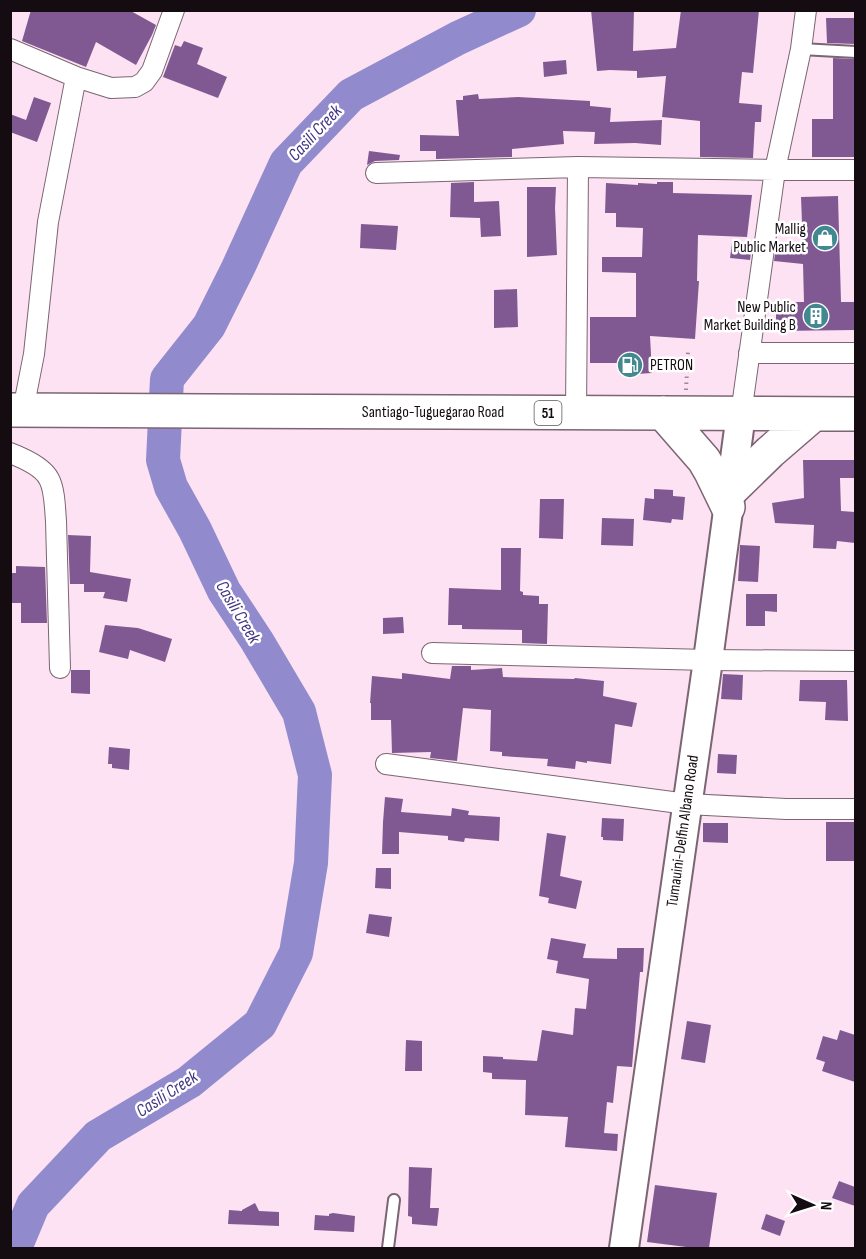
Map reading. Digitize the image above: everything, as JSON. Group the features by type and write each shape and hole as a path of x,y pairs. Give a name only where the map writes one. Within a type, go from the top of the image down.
{"highway":[{"name":"Santiago-Tuguegarao Road","path":"17,410 855,414"},
{"path":"674,413 729,499 770,452 814,414"}],"main road":[{"name":"Tumauini-Delfin Albano Road","path":"624,1248 741,414"}],"street":[{"path":"10,49 76,77 111,88 135,87 144,82 152,71 174,10"},
{"path":"741,414 775,170 801,49 806,10"},
{"path":"17,410 34,354 48,222 76,77"},
{"path":"576,413 578,167"},
{"path":"376,173 578,167 855,170"},
{"path":"749,353 855,352"},
{"path":"10,453 36,466 50,479 56,521 60,668"},
{"path":"432,653 855,661"},
{"path":"386,764 687,804 786,809 855,808"}],"lane":[{"path":"801,49 855,52"},
{"path":"388,1248 394,1200"}],"path":[{"path":"674,413 688,352"}],"building":[{"path":"31,10 129,10 156,25 136,65 96,42 86,67 22,41"},
{"path":"591,10 634,10 633,51 676,48 681,10 759,10 753,73 742,72 739,103 762,105 761,122 755,122 753,158 700,157 700,121 662,117 666,76 637,78 637,71 597,71"},
{"path":"826,18 855,18 855,44 827,43"},
{"path":"184,41 203,48 197,64 227,77 218,98 163,77 175,45 181,47"},
{"path":"833,58 855,59 855,157 812,157 812,119 833,119"},
{"path":"566,60 567,74 544,77 543,62"},
{"path":"478,94 479,99 518,97 590,101 590,106 611,108 610,122 662,120 661,145 594,144 595,132 563,131 564,144 512,149 512,157 436,159 436,151 420,151 420,135 459,136 456,100 463,100 463,96"},
{"path":"34,97 51,103 37,142 10,132 10,114 26,120"},
{"path":"369,151 400,155 399,160 375,161 367,165"},
{"path":"474,182 474,202 499,201 501,236 481,237 480,218 450,217 451,183"},
{"path":"657,182 673,182 673,193 752,195 747,237 698,235 697,281 699,281 695,339 650,336 652,373 636,374 635,363 590,363 590,317 636,317 636,273 602,272 602,257 642,257 643,228 616,227 616,213 605,213 606,183 638,185 638,183 657,184"},
{"path":"527,187 556,187 557,255 527,257"},
{"path":"838,196 841,302 855,302 855,330 776,331 776,302 804,302 803,264 774,261 776,247 803,249 801,197"},
{"path":"361,224 398,226 396,250 360,248"},
{"path":"732,243 752,245 750,260 730,258"},
{"path":"517,289 518,327 494,328 494,290"},
{"path":"803,460 855,460 855,478 840,478 841,511 855,512 855,543 837,541 836,549 813,548 814,525 775,523 772,503 804,498"},
{"path":"654,489 673,490 673,496 685,497 683,520 672,519 671,523 643,520 645,498 654,499"},
{"path":"540,499 564,499 563,539 539,538"},
{"path":"602,518 634,519 633,546 601,545"},
{"path":"68,535 91,536 90,572 131,579 127,602 103,598 105,592 84,592 84,584 70,584"},
{"path":"740,545 760,546 758,582 738,581"},
{"path":"501,548 521,548 520,591 523,595 539,596 539,604 548,604 547,644 522,643 522,630 462,629 462,625 448,625 449,588 501,590"},
{"path":"16,566 45,567 47,623 21,623 21,603 10,603 10,573 16,573"},
{"path":"746,594 777,594 777,612 765,611 765,626 746,626"},
{"path":"403,617 404,633 383,634 383,618"},
{"path":"105,625 138,628 172,639 165,662 130,650 128,659 99,652"},
{"path":"452,666 471,666 471,670 502,668 503,677 575,678 604,681 603,696 637,703 632,727 615,724 611,764 576,761 575,769 547,766 548,759 502,756 502,752 490,751 491,710 463,708 457,761 430,758 431,752 392,753 391,720 371,720 372,676 402,679 402,673 450,679"},
{"path":"71,670 90,670 90,694 71,693"},
{"path":"723,674 743,675 742,700 721,699"},
{"path":"800,680 847,680 848,721 825,720 826,702 799,701"},
{"path":"109,747 130,749 129,770 112,768 112,764 108,764"},
{"path":"718,754 737,755 736,774 717,773"},
{"path":"385,797 403,799 401,812 451,816 452,808 469,811 468,815 500,817 499,841 465,838 464,842 448,840 448,836 399,832 399,854 382,854"},
{"path":"602,818 624,819 623,841 603,840 601,837"},
{"path":"826,822 855,822 855,861 826,861"},
{"path":"703,823 728,823 728,843 703,842"},
{"path":"547,833 566,836 560,876 582,881 576,909 548,903 549,898 539,896"},
{"path":"376,868 391,868 391,889 375,888"},
{"path":"369,914 392,917 389,937 366,933"},
{"path":"551,938 586,944 583,958 617,959 617,948 644,948 632,1067 617,1066 613,1103 607,1102 604,1133 618,1134 617,1151 565,1147 568,1117 525,1115 526,1080 492,1079 492,1073 483,1072 483,1056 537,1061 542,1030 573,1035 575,1008 586,1009 589,979 556,973 558,961 547,959"},
{"path":"687,1021 711,1025 705,1063 681,1059"},
{"path":"840,1030 855,1035 855,1082 822,1071 825,1062 816,1059 823,1036 837,1040"},
{"path":"406,1040 422,1041 422,1071 405,1071"},
{"path":"409,1167 432,1168 430,1208 439,1208 437,1226 412,1224 412,1217 408,1216"},
{"path":"839,1181 855,1187 855,1206 832,1198"},
{"path":"655,1185 717,1193 709,1248 647,1242"},
{"path":"255,1203 259,1211 279,1212 279,1226 228,1224 229,1210 242,1211"},
{"path":"333,1213 355,1216 354,1232 314,1230 315,1215 329,1216"},
{"path":"766,1214 785,1221 780,1236 761,1229"}],"waterway":[{"name":"Casili Creek","path":"15,1248 33,1205 98,1136 189,1082 260,1024 296,953 311,863 315,775 299,712 224,591 195,530 171,487 163,460 167,379 209,326 286,163 351,95 458,38 519,10"}],"place":[{"name":"Mallig Public Market","path":"825,238"},
{"name":"New Public Market Building B","path":"816,316"},
{"name":"PETRON","path":"630,365"}]}
